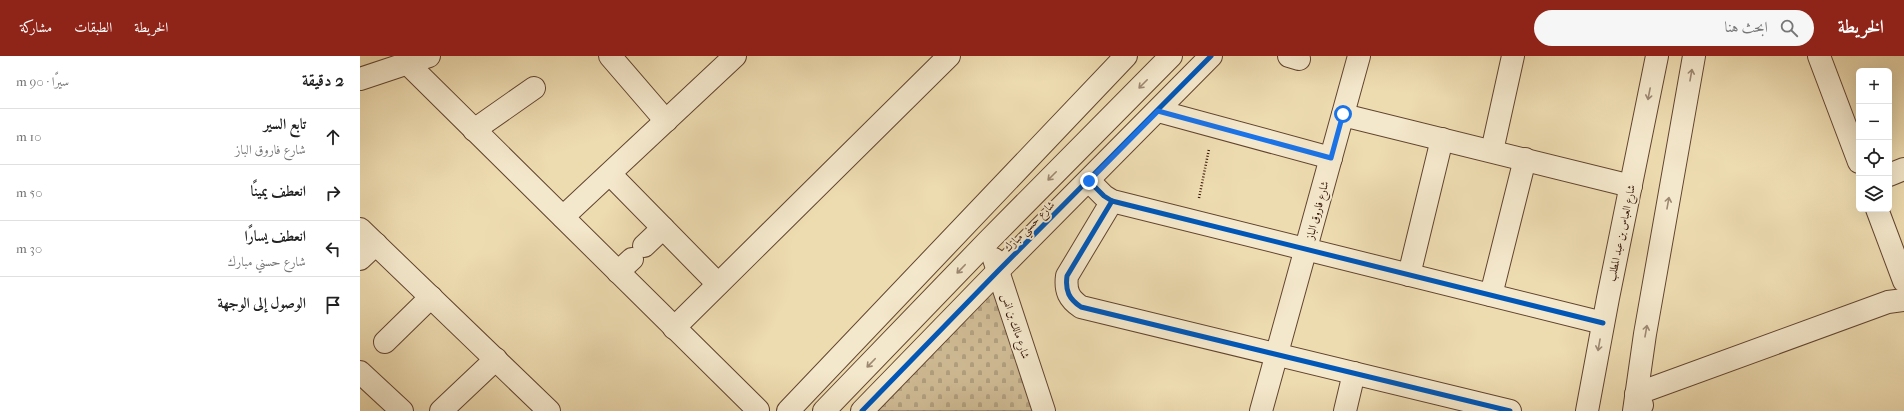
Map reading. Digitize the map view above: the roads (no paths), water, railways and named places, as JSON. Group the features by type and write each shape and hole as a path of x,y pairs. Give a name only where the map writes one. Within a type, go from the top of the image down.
{"street":[{"path":"360,79 429,56"},
{"path":"610,56 666,121"},
{"path":"563,217 736,56"},
{"path":"674,328 949,56"},
{"path":"788,411 1126,56"},
{"name":"شارع حسني مبارك","path":"824,411 988,241 1171,56"},
{"name":"شارع حسني مبارك","path":"862,411 1211,56"},
{"name":"شارع فاروق الباز","path":"1261,411 1359,56"},
{"path":"1492,151 1513,56"},
{"name":"شارع العباس بن عبد المطلب","path":"1587,411 1603,323 1657,56"},
{"path":"1639,405 1694,56"},
{"path":"1819,56 1856,154"},
{"path":"407,63 563,217 631,259 674,328 758,410"},
{"path":"474,130 534,88"},
{"path":"1158,111 1331,158"},
{"path":"1343,114 1631,186"},
{"path":"1409,275 1442,139"},
{"path":"1491,295 1525,159"},
{"path":"1892,174 1904,169"},
{"path":"610,174 718,284"},
{"path":"1089,181 1104,196 1112,201 1603,323"},
{"path":"1112,201 1067,276 1066,285 1068,294 1073,302 1081,307 1354,373 1442,403 1510,411"},
{"path":"1878,212 1904,281"},
{"path":"631,259 663,228"},
{"path":"360,229 549,411"},
{"name":"شارع مالك بن انس","path":"988,241 1044,411"},
{"path":"360,259 376,244"},
{"path":"385,342 431,297"},
{"path":"1639,405 1888,302 1904,300"},
{"path":"441,411 496,360"},
{"path":"360,372 402,411"},
{"path":"1345,411 1354,373"}]}
